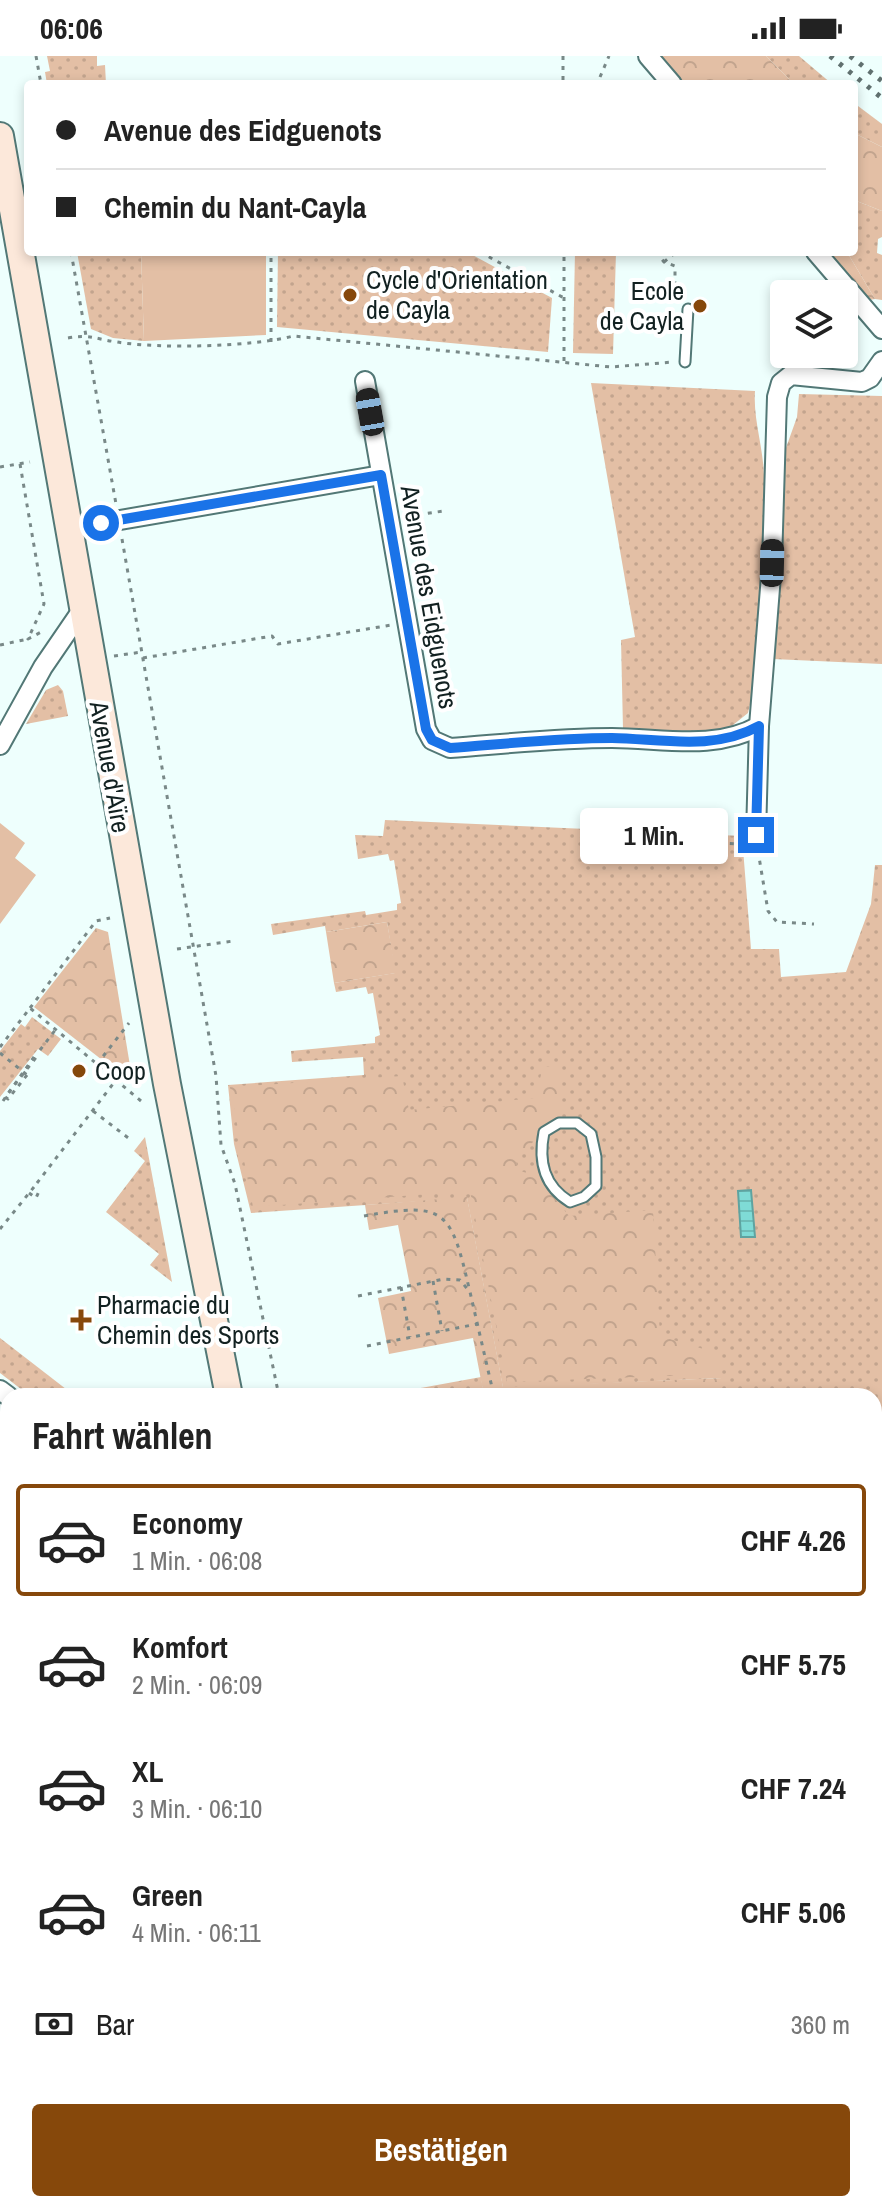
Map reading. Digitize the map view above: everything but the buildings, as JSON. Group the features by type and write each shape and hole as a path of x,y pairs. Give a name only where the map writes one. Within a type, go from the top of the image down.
{"main road":[{"name":"Avenue d'Aïre","path":"0,136 181,1162 227,1388"}],"street":[{"path":"648,56 669,80"},
{"path":"819,256 882,329"},
{"path":"862,382 870,378 882,361"},
{"path":"752,842 772,563 777,397 781,383 791,375 882,383"},
{"name":"Avenue des Eidguenots","path":"365,381 406,622 426,729 432,740 450,748 611,738 722,741 759,726"},
{"name":"Avenue des Eidguenots","path":"68,529 381,475"},
{"path":"0,745 47,660 82,610"}],"lane":[{"path":"685,362 688,309"},
{"path":"559,1123 577,1123 591,1134 596,1157 596,1186 584,1197 570,1202 557,1194 545,1176 540,1151 544,1132 559,1123"}],"path":[{"path":"36,56 40,80"},
{"path":"563,56 563,80"},
{"path":"600,77 609,56"},
{"path":"72,256 220,1104 221,1145 235,1184 277,1388"},
{"path":"271,256 271,342"},
{"path":"487,256 564,298"},
{"path":"564,256 564,361"},
{"path":"659,256 664,262 675,266 675,307"},
{"path":"664,262 671,256"},
{"path":"68,338 85,335 116,342 159,344 271,342 293,336 611,367 641,362 685,362"},
{"path":"0,467 30,462"},
{"path":"20,464 44,604 28,639"},
{"path":"389,519 444,511"},
{"path":"143,658 272,636 278,644 406,622"},
{"path":"0,645 28,639 49,628"},
{"path":"91,660 142,652"},
{"path":"580,836 752,842 768,911 777,922 814,924"},
{"path":"0,1047 96,921 110,918"},
{"path":"177,949 233,941"},
{"path":"30,1008 141,1101"},
{"path":"97,1064 129,1023"},
{"path":"40,1050 56,1029"},
{"path":"0,1053 23,1071 27,1075 8,1099 5,1097 37,1055 23,1071 1,1099 3,1101"},
{"path":"0,1229 116,1080"},
{"path":"93,1110 131,1140"},
{"path":"29,1193 36,1198 40,1189"},
{"path":"364,1216 408,1208 444,1218 456,1235 492,1388"},
{"path":"358,1296 433,1281 460,1280 470,1292"},
{"path":"433,1281 442,1331"},
{"path":"401,1287 410,1337"},
{"path":"367,1346 478,1324"}],"green space":[{"path":"47,56 97,56 97,66 105,65 106,80 46,80 45,72 50,71"},
{"path":"658,56 766,56 790,80 679,80"},
{"path":"766,56 799,56 827,80 790,80"},
{"path":"858,106 882,124 882,147 858,135"},
{"path":"858,135 882,147 882,211 858,202"},
{"path":"858,202 882,211 882,237 878,239 877,253 882,255 882,300 875,299 849,256 858,256"},
{"path":"78,256 141,256 144,341 113,338 91,329"},
{"path":"141,256 266,256 266,335 144,341"},
{"path":"278,256 474,256 552,298 548,352 277,327"},
{"path":"575,256 616,256 613,354 573,353"},
{"path":"830,256 849,256 875,299 869,300 858,287 858,280 852,280"},
{"path":"591,383 755,391 765,502 766,563 762,627 748,713 723,733 623,729 621,640 635,637"},
{"path":"799,394 882,396 882,664 773,659 781,570 782,459 797,417"},
{"path":"58,685 63,691 68,716 26,724 46,690"},
{"path":"385,820 742,836 751,949 779,949 781,977 846,972 871,904 875,865 882,865 882,1388 721,1388 721,1378 503,1388 467,1198 251,1213 234,1144 228,1085 364,1075 363,1057 292,1062 291,1051 375,1043 375,1037 380,1035 373,993 368,994 366,987 336,992 334,983 395,973 387,922 326,932 325,926 273,935 271,924 365,911 366,915 397,910 397,904 401,903 394,860 390,861 388,854 358,859 355,835 383,836"},
{"path":"0,823 25,843 15,858 36,875 0,924"},
{"path":"387,922 396,973 334,983 326,932"},
{"path":"96,928 108,932 133,1084 34,1007"},
{"path":"32,1017 61,1039 48,1056 38,1049 0,1097 0,1051 21,1024 25,1027"},
{"path":"562,1065 561,1114 516,1159 517,1170 537,1176 569,1216 653,1210 660,1336 720,1354 722,1359 717,1374 507,1382 470,1191 253,1207 230,1087 402,1076 409,1110 535,1098 543,1067"},
{"path":"145,1137 172,1282 150,1265 159,1254 106,1212 145,1161 134,1151"},
{"path":"467,1197 503,1387 722,1378 721,1388 482,1388 473,1338 389,1354 378,1298 411,1291 398,1225 369,1230 365,1205"},
{"path":"0,1338 65,1388 20,1388 0,1373"},
{"path":"481,1377 483,1388 421,1388"}],"water":[{"path":"751,1190 755,1237 741,1237 738,1191"}],"railway":[{"path":"830,56 882,98"},
{"path":"850,56 882,81"}],"place":[{"name":"Cycle d'Orientation de Cayla","path":"350,295"},
{"name":"Ecole de Cayla","path":"700,306"},
{"name":"Coop","path":"79,1071"},
{"name":"Pharmacie du Chemin des Sports","path":"81,1320"}],"route":[{"path":"101,523 381,475 426,729 432,740 450,748 611,738 708,742 743,735 759,726 756,835"}]}
